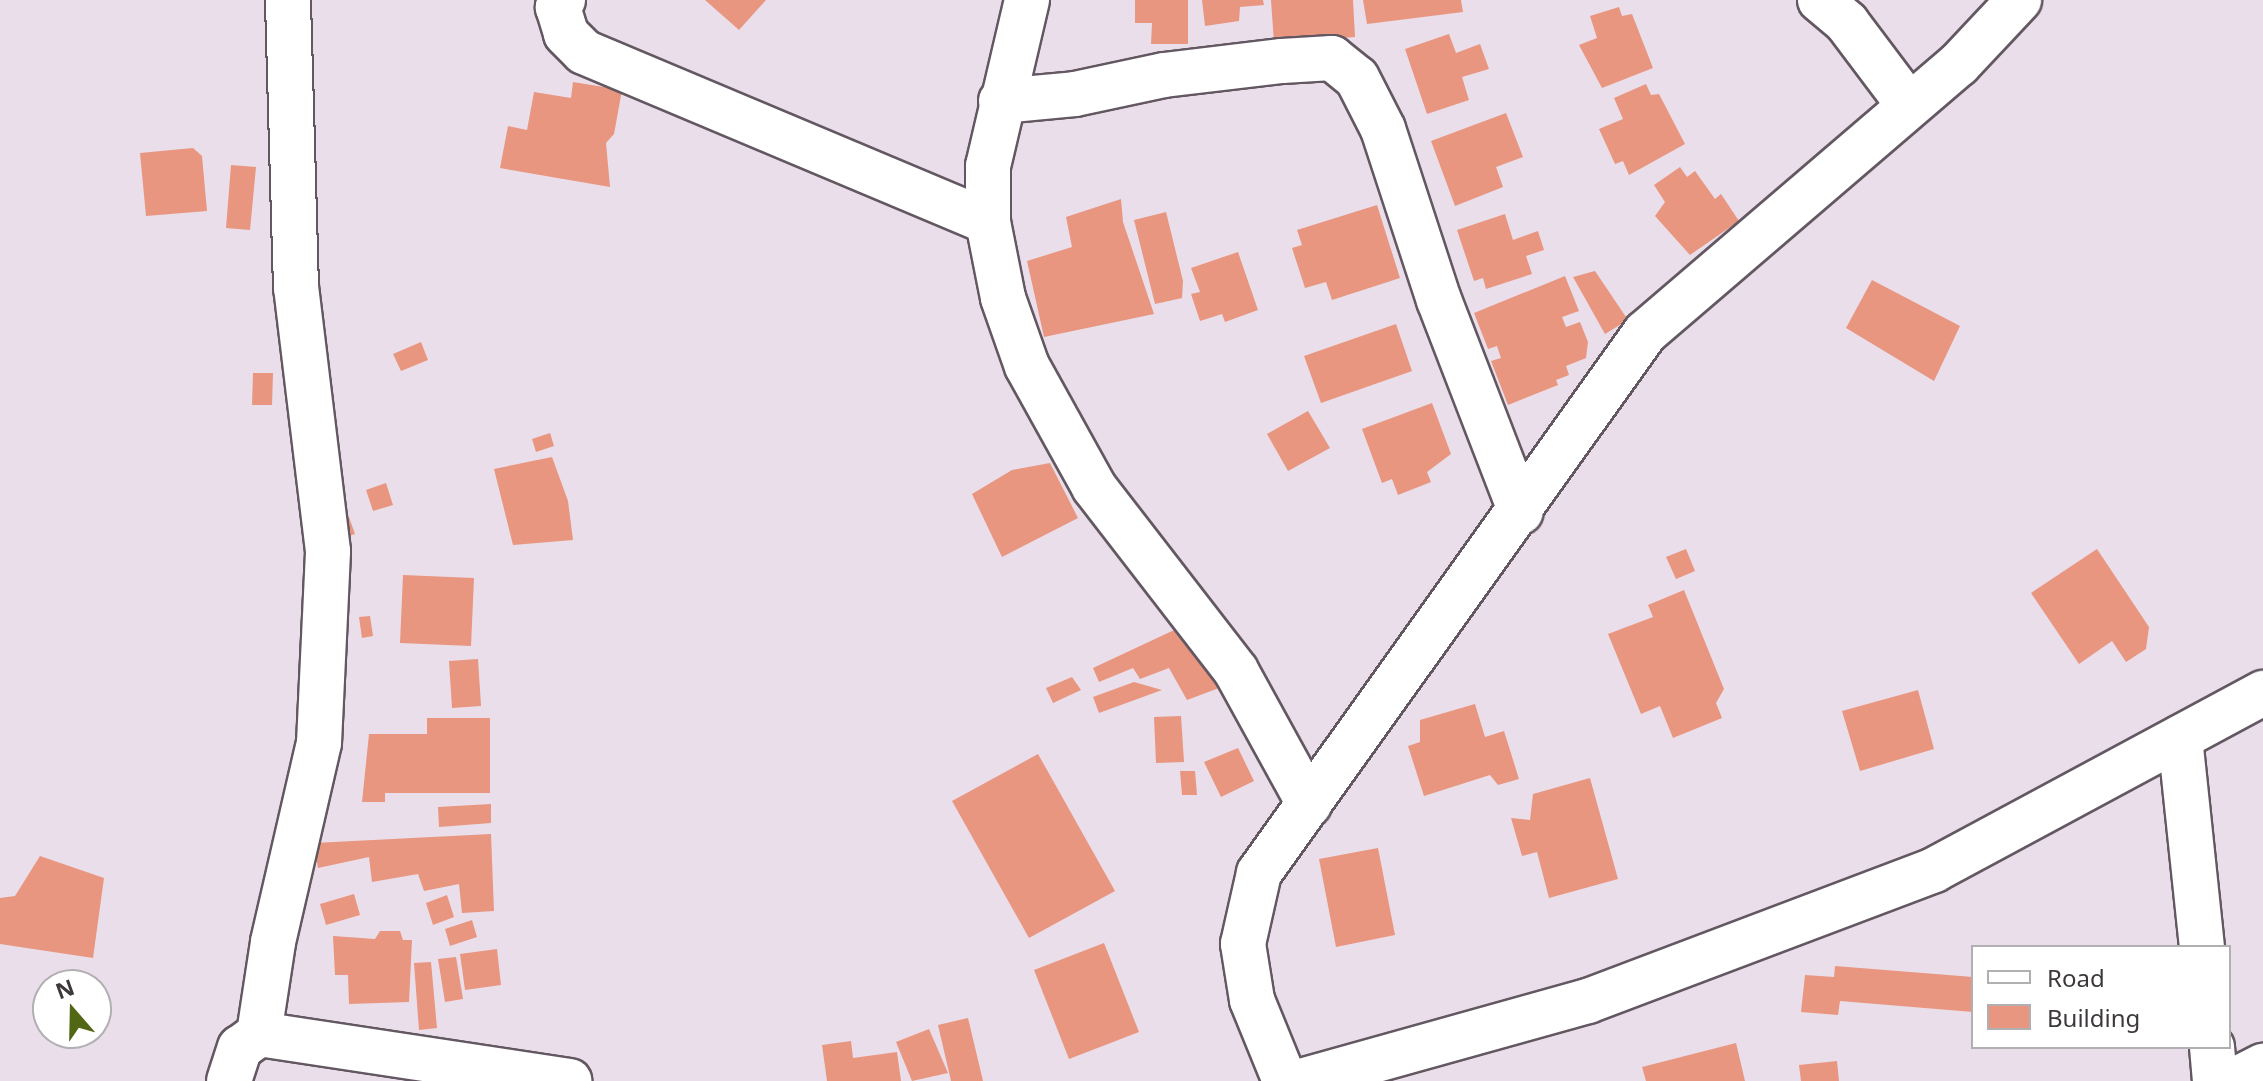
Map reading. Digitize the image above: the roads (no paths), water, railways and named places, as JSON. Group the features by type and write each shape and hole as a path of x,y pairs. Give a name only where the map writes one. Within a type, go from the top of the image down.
{"street":[{"path":"229,1081 240,1048 259,1034 273,942 319,743 328,551 296,288 288,0"},
{"path":"563,0 558,7 566,34 584,52 988,222"},
{"path":"1027,0 988,166 988,222 1003,298 1027,366 1094,487 1236,671 1309,804"},
{"path":"1820,0 1847,23 1908,104"},
{"path":"1285,1081 1252,1000 1243,944 1259,873 1521,512 1645,333 1908,104 1959,64 2019,0"},
{"path":"1001,101 1075,94 1164,75 1332,58 1357,78 1383,129 1439,300 1521,512"},
{"path":"1301,1081 1588,1001 1934,870 2263,693"},
{"path":"2180,738 2202,945"},
{"path":"259,1034 569,1081"},
{"path":"2212,1049 2215,1081"},
{"path":"2233,1081 2263,1066"}]}
